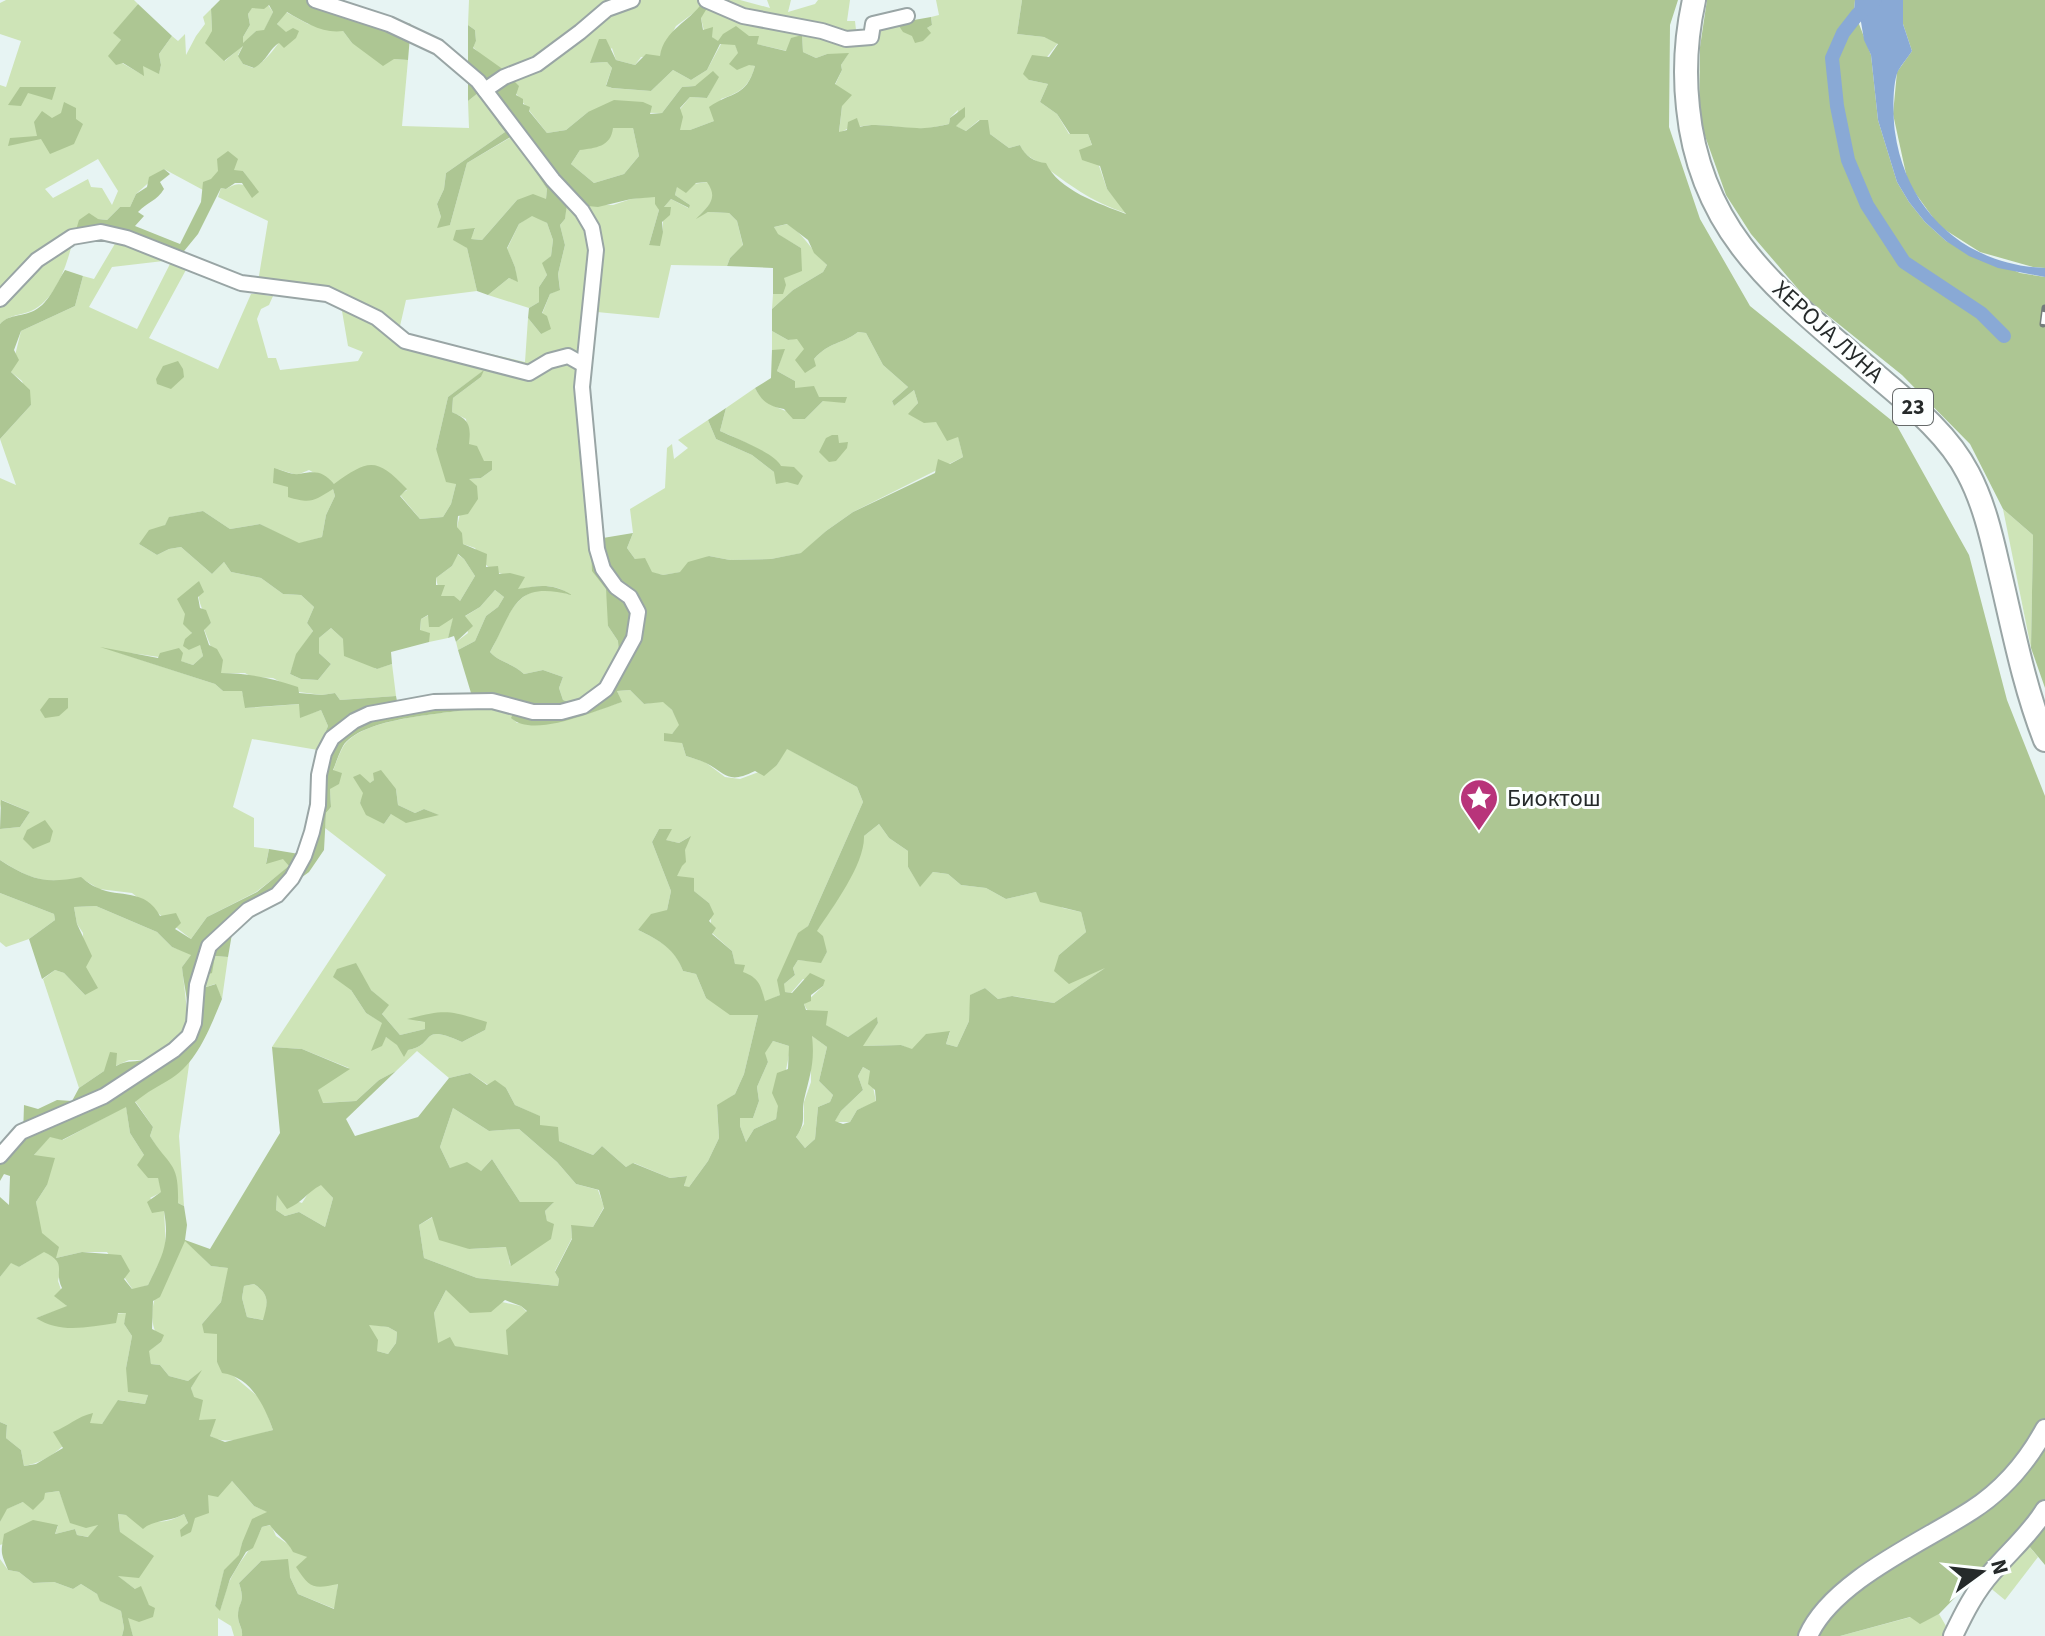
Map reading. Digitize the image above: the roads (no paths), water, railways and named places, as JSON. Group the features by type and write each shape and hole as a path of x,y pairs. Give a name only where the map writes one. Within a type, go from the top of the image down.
{"main road":[{"name":"ХЕРОЈА ЛУНА","path":"1694,0 1687,34 1686,91 1691,139 1713,205 1739,244 1777,288 1923,417 1968,471 1987,524 2025,677 2045,740"}],"street":[{"path":"0,1156 21,1132 104,1096 174,1050 189,1036 194,1023 197,985 209,946 248,910 277,895 292,878 304,856 318,805 319,775 324,753 332,738 369,714 434,702 492,701 533,712 561,712 583,706 606,689 634,638 638,612 630,597 616,587 603,569 597,549 582,387 596,250 592,228 582,211 553,180 485,90 438,47 389,24 315,0"},
{"path":"485,90 504,77 537,64 607,9 632,0"},
{"path":"706,0 743,16 822,31 846,39 871,37 873,24 907,16"},
{"path":"0,299 37,260 49,252 72,237 101,232 127,238 241,283 327,294 377,318 405,341 529,373 549,361 568,356 584,365"},
{"path":"1808,1636 1819,1616 1847,1589 1988,1498 2025,1462 2045,1429"},
{"path":"1953,1636 1967,1607 1985,1581 2045,1510"}],"water":[{"path":"1855,0 1903,0 1903,24 1912,51 1896,77 1894,126 1901,160 1926,209 1965,244 1989,256 2045,268 2045,277 1998,268 1969,256 1946,241 1909,202 1897,182 1878,120 1871,55 1861,22 1854,11"}],"waterway":[{"path":"1875,0 1857,15 1843,33 1832,58 1837,106 1848,160 1867,205 1904,262 1981,313 2004,336"}],"railway":[{"path":"2043,324 2045,308"}],"place":[{"name":"Биоктош","path":"1479,832"}]}
